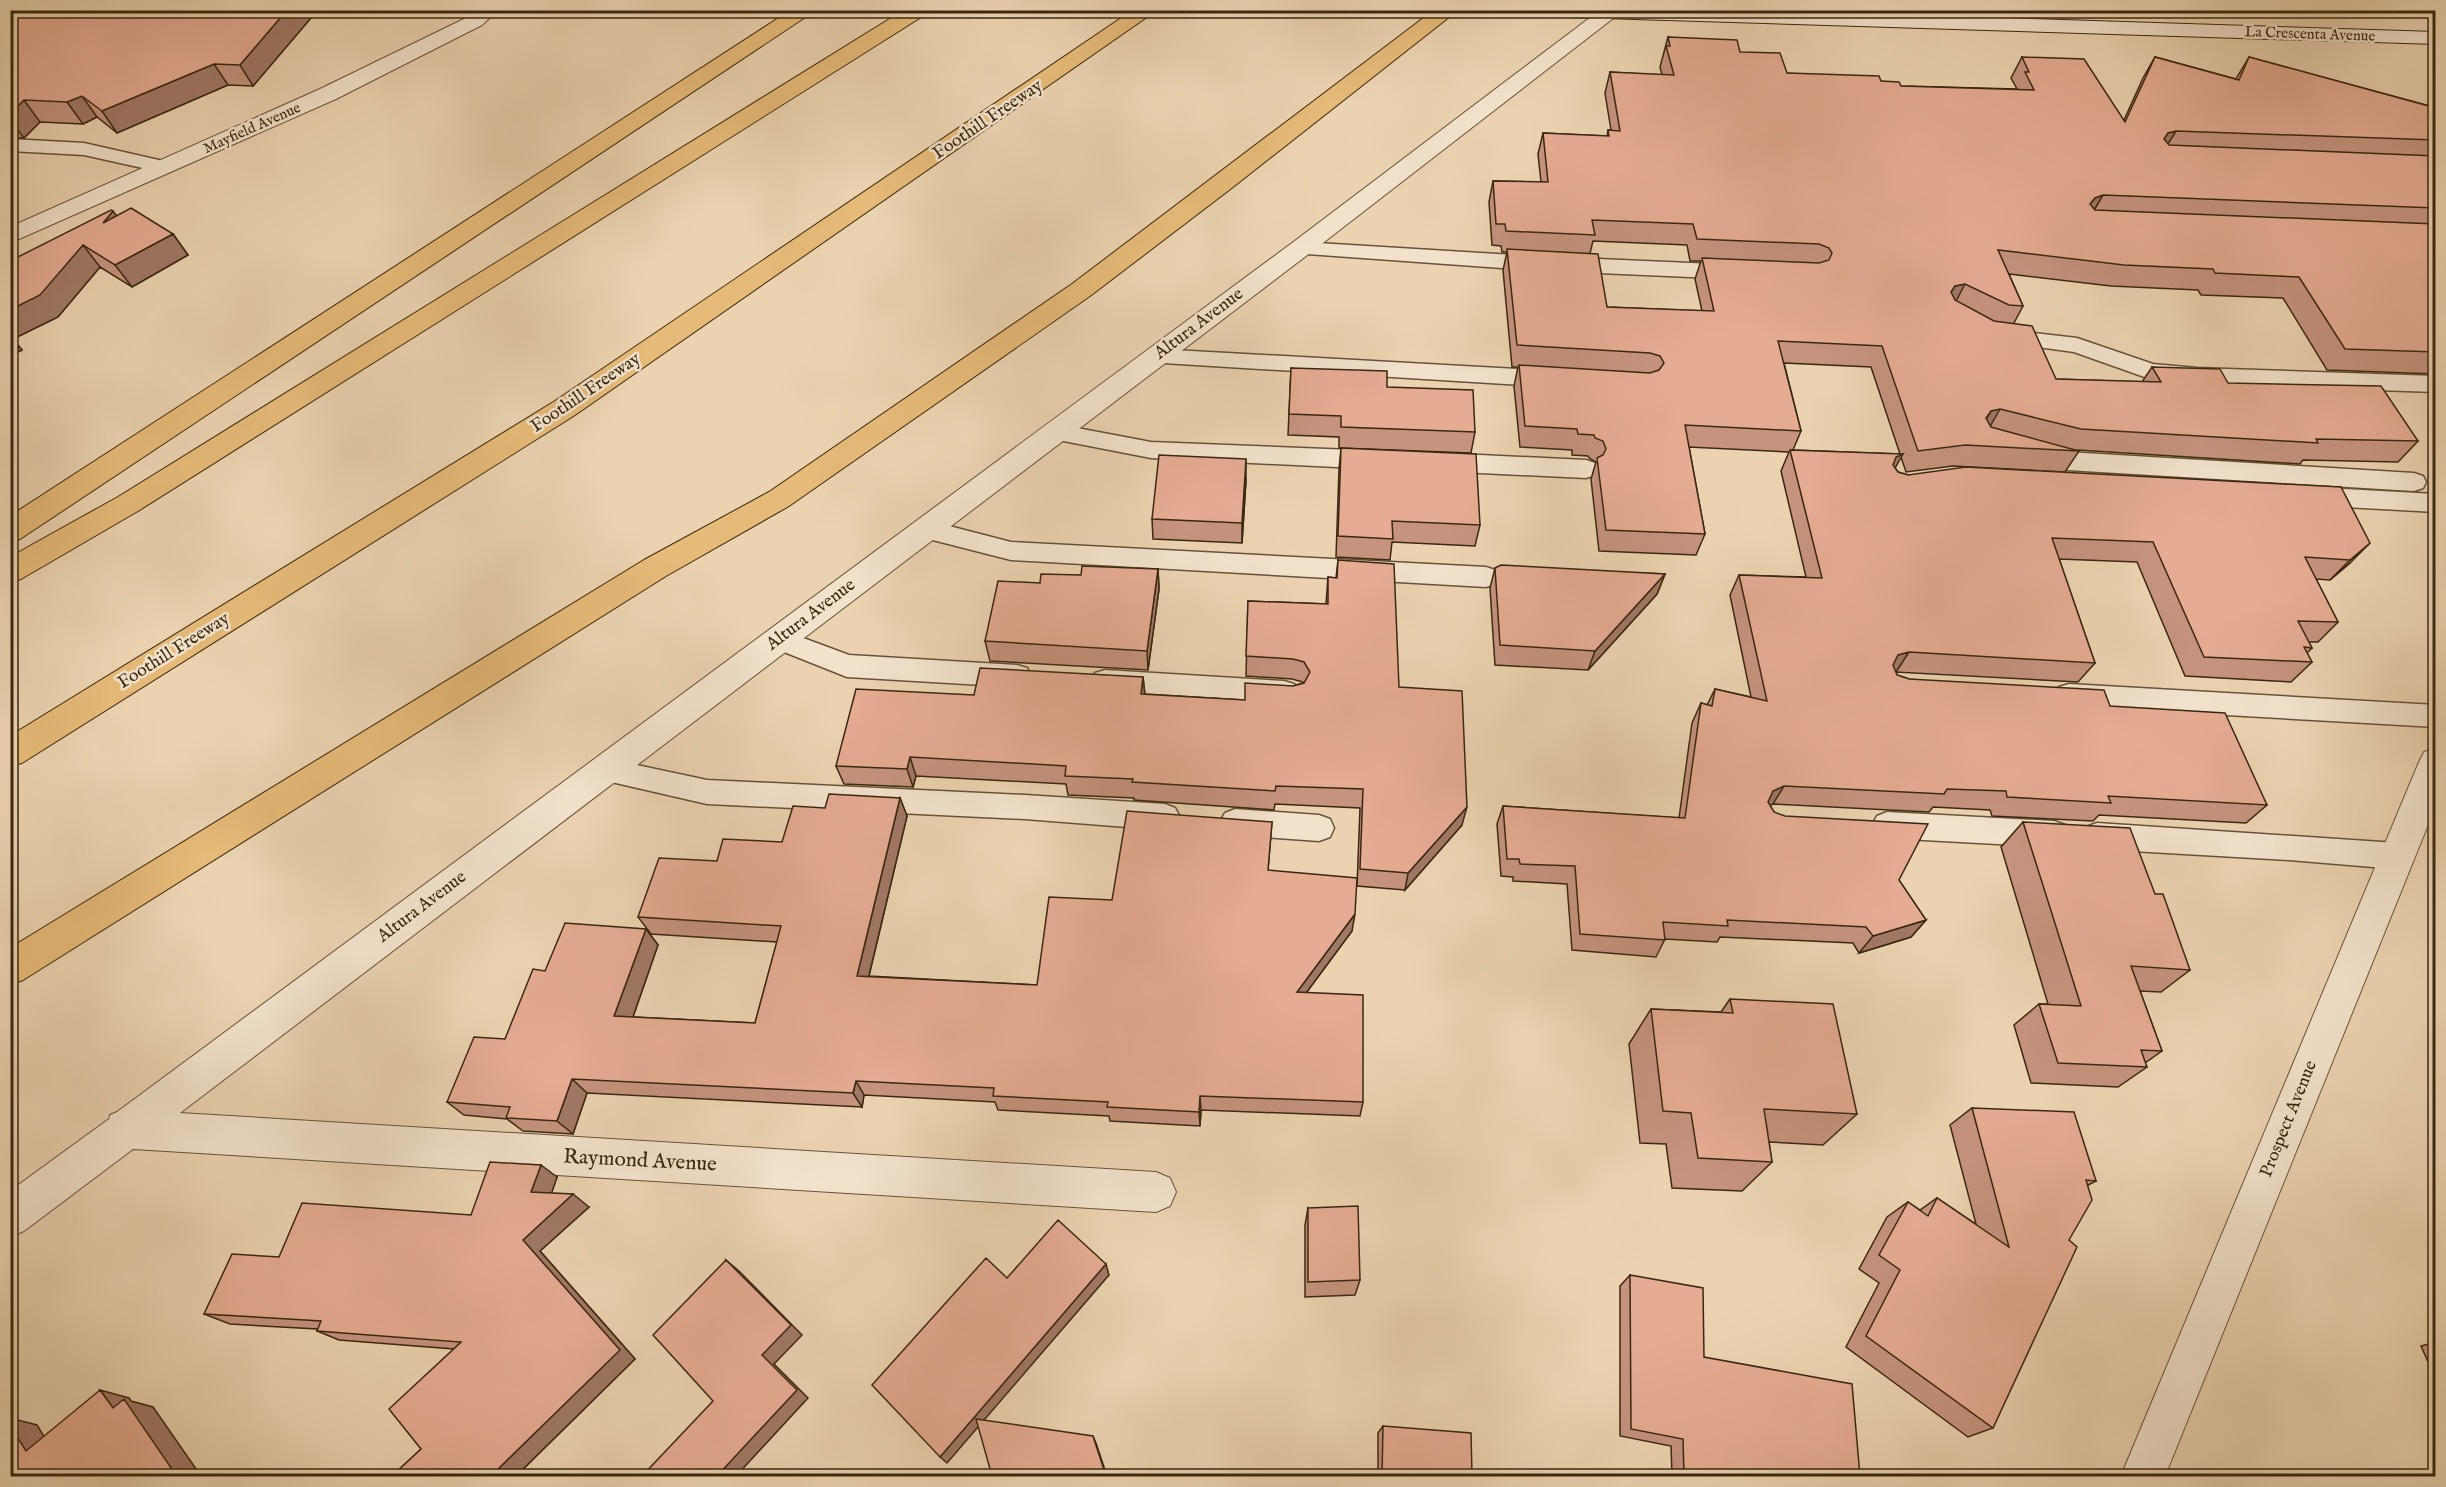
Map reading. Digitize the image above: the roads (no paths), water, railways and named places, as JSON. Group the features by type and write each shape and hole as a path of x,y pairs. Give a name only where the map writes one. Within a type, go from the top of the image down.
{"highway":[{"path":"10,531 806,10"},
{"path":"10,571 128,504 919,10"},
{"name":"Foothill Freeway","path":"10,753 565,408 1147,10"},
{"path":"10,968 656,568 779,499 1081,290 1448,10"}],"street":[{"name":"Mayfield Avenue","path":"10,236 328,94 475,21 488,10"},
{"name":"La Crescenta Avenue","path":"1538,10 1610,13 1731,13 2436,38"},
{"name":"Altura Avenue","path":"10,1216 926,530 1610,13"},
{"name":"Prospect Avenue","path":"2143,1476 2436,762"},
{"name":"Raymond Avenue","path":"124,1130 1156,1192"}],"lane":[{"path":"10,145 84,149 165,167"},
{"path":"1301,248 1530,263 1752,273"},
{"path":"1982,329 1991,335 2077,345 2150,371 2197,376 2436,384"},
{"path":"1155,357 1572,380"},
{"path":"1056,432 1151,450 1586,469"},
{"path":"2011,446 2067,461 2436,483"},
{"path":"2059,483 2436,503"},
{"path":"926,530 1011,551 1486,577"},
{"path":"779,639 847,666 1046,678"},
{"path":"1081,680 1292,692"},
{"path":"2049,694 2436,716"},
{"path":"604,770 707,792 1025,807 1319,828"},
{"path":"1858,823 2289,847 2397,856"}]}
